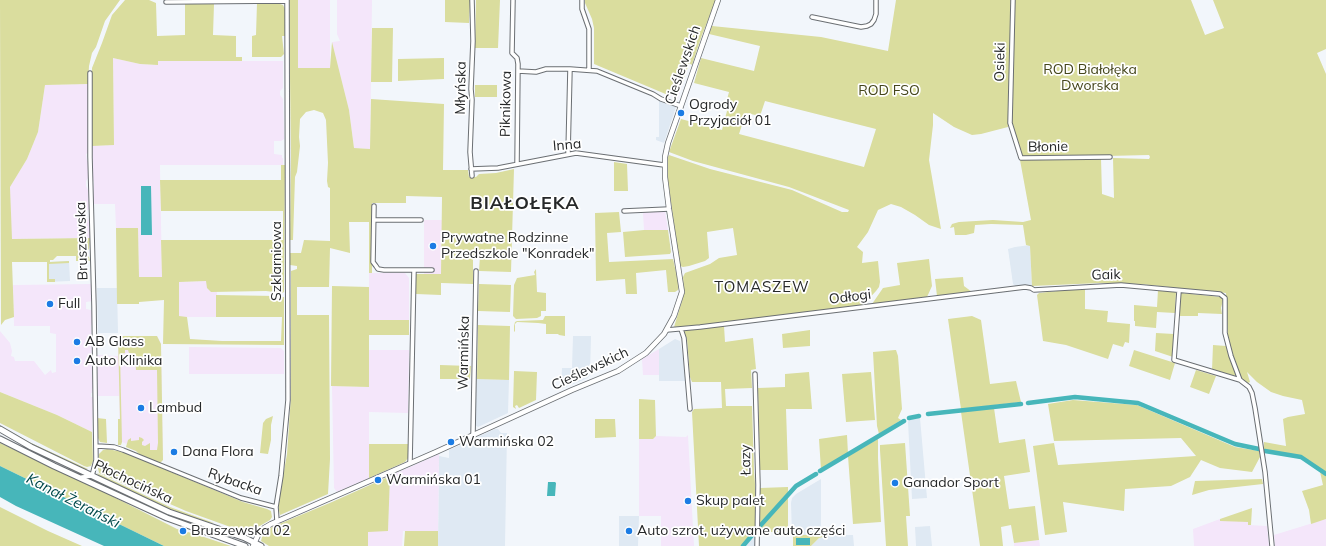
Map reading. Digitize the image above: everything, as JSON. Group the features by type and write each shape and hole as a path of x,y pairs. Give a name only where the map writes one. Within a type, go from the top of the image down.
{"main road":[{"name":"Płochocińska","path":"0,429 30,447 169,512 261,546"},
{"name":"Płochocińska","path":"0,439 167,518 245,546"}],"street":[{"path":"166,2 287,0"},
{"name":"Szklarniowa","path":"277,521 276,507 283,464 288,400 287,0"},
{"name":"Młyńska","path":"472,0 473,41 470,152 472,176"},
{"name":"Piknikowa","path":"513,0 512,53 518,60 516,164"},
{"path":"582,0 582,9 589,29 589,70"},
{"name":"Cieślewskich","path":"254,544 259,533 264,528 277,521 618,371 646,353 657,342 667,330 674,316 682,292 668,209 664,165 667,147 718,0"},
{"path":"812,17 861,27 867,26 874,20 876,14 876,0"},
{"name":"Osieki","path":"1010,125 1013,0"},
{"path":"518,71 536,72 546,69 597,70 680,106"},
{"path":"568,154 570,69"},
{"name":"Bruszewska","path":"90,74 96,446 95,468 92,476"},
{"name":"Błonie","path":"1010,125 1021,159 1110,157"},
{"name":"Inna","path":"471,169 498,168 568,154 581,153 664,165"},
{"path":"374,206 373,262 378,269 432,270"},
{"path":"624,211 668,209"},
{"path":"374,220 421,220"},
{"path":"410,463 414,270"},
{"name":"Warmińska","path":"473,435 476,271"},
{"name":"Gaik","path":"1034,290 1121,285 1220,294 1225,298 1225,333 1231,356 1240,380"},
{"name":"Odłogi","path":"667,330 977,292 1025,287 1034,290"},
{"path":"1178,291 1174,360 1240,380 1249,387 1252,393 1265,472 1272,546"},
{"path":"680,329 684,338 690,409"},
{"name":"Łazy","path":"755,374 758,485 757,546"},
{"name":"Rybacka","path":"96,446 114,447 123,450 241,498 276,507"},
{"path":"82,471 95,468"},
{"path":"79,477 92,476"}],"shaded area":[{"path":"298,0 330,0 330,68 298,68"},
{"path":"337,0 372,0 370,149 354,148 349,110 332,42 340,41 337,34"},
{"path":"113,58 140,64 157,65 158,61 283,61 283,88 280,91 280,95 283,99 284,139 281,141 274,141 274,154 282,155 283,165 160,165 162,277 139,277 138,228 116,228 115,204 93,204 94,182 92,146 114,145"},
{"path":"674,81 682,85 678,99 668,95"},
{"path":"88,84 88,153 86,154 88,161 88,178 86,181 86,186 88,190 89,209 85,212 85,217 89,220 90,238 11,239 10,187 27,159 38,132 45,85"},
{"path":"659,101 676,107 664,143 656,140 656,137 659,137"},
{"path":"665,211 668,230 644,230 643,213"},
{"name":"Prywatne Rodzinne Przedszkole \"Konradek\"","path":"424,220 442,220 441,274 424,274"},
{"path":"1030,245 1032,286 1017,287 1013,284 1008,249"},
{"path":"69,261 70,281 47,282 47,262"},
{"path":"369,273 405,273 409,278 409,320 369,320"},
{"path":"206,281 211,292 217,292 216,317 179,317 179,282"},
{"path":"91,284 93,301 86,302 86,309 91,310 93,313 93,325 91,325 92,380 94,380 94,388 92,389 91,393 91,397 93,397 92,432 57,415 0,392 0,331 10,343 12,351 11,356 14,357 15,361 34,361 45,375 51,370 52,373 56,372 56,334 50,333 50,326 14,326 13,285"},
{"path":"97,288 117,288 118,333 98,333"},
{"name":"Lambud","path":"118,336 157,336 161,344 163,460 161,462 132,449 131,446 120,441 119,396 98,396 97,355 118,356"},
{"path":"573,336 591,336 590,375 588,378 561,389 562,368 572,368"},
{"path":"675,339 680,341 684,363 685,381 659,381 659,349"},
{"path":"189,347 281,348 284,351 284,374 189,374"},
{"path":"659,349 659,375 643,375 642,359"},
{"path":"368,350 409,350 408,413 369,412 369,478 337,492 334,488 332,386 368,387"},
{"path":"477,379 509,380 508,413 478,427 475,425"},
{"path":"920,418 927,498 912,499 908,422 910,419"},
{"path":"498,429 501,433 507,433 505,546 438,546 439,456 449,458 449,450"},
{"path":"688,435 694,546 661,546 661,516 639,516 639,439 653,439 656,436 686,437"},
{"path":"439,454 438,531 403,531 402,546 368,546 368,531 388,531 390,476"},
{"path":"821,479 821,535 792,535 792,498"},
{"name":"Auto szrot, używane auto części","path":"619,516 639,516 638,546 619,546"},
{"path":"1220,519 1248,522 1248,525 1267,526 1269,546 1194,546 1193,529"},
{"path":"1326,519 1326,546 1275,546 1274,535"},
{"path":"930,526 932,546 916,546 915,527"},
{"path":"755,534 755,546 744,546"},
{"path":"823,535 853,535 854,546 811,546 819,538 823,537"},
{"path":"1039,540 1040,546 1014,546 1014,543"}],"green space":[{"path":"0,0 120,0 105,21 96,47 92,53 89,66 88,84 45,85 38,132 27,159 10,187 12,239 90,238 89,249 86,252 86,255 89,257 90,261 76,261 76,256 57,256 53,260 50,260 50,262 69,261 69,263 49,264 49,279 55,279 55,282 47,282 47,262 12,262 14,317 5,320 1,325"},
{"path":"125,0 149,0 156,3 157,36 185,35 185,3 214,4 213,35 236,36 236,57 242,57 242,61 158,61 158,65 140,64 113,58 114,145 92,146 92,68 112,15"},
{"path":"289,0 298,0 298,68 330,68 332,42 349,110 354,148 370,149 371,99 444,104 443,170 468,170 469,177 476,177 479,174 496,173 514,169 511,272 479,271 480,256 473,258 473,284 441,283 441,295 416,294 416,274 441,274 442,197 406,196 406,203 372,203 372,273 369,273 369,222 349,222 350,253 330,248 329,287 297,287 297,315 329,315 330,459 328,494 280,515 278,505 287,454 291,396 291,271 297,269 297,266 290,265 290,253 301,253 304,240 330,241 330,188 328,187 327,181 328,163 326,120 323,113 314,110 306,112 300,119 300,146 295,177 293,240 290,240 291,155"},
{"path":"445,0 470,0 469,23 445,22"},
{"path":"476,0 500,0 498,48 475,48"},
{"path":"585,0 716,0 692,65 689,63 682,85 674,81 668,95 594,64 594,28"},
{"name":"ROD FSO","path":"896,0 1011,0 1008,127 972,135 954,127 933,113 929,160 941,229 929,225 901,207 891,204 878,210 868,232 857,247 863,252 862,263 878,261 879,287 863,305 723,323 674,327 684,292 683,277 685,273 710,264 719,258 737,255 733,228 707,232 709,258 705,261 689,266 680,266 668,181 669,155 710,169 792,190 842,212 848,212 849,210 789,187 693,161 669,152 681,119 722,130 727,111 725,107 729,92 694,83 701,58 754,71 760,46 709,34 712,26 821,37 888,51","holes":["765,101 876,129 864,167 739,134 746,113 760,116"]},
{"name":"ROD Białołęka Dworska","path":"1014,0 1191,0 1205,35 1224,28 1213,0 1326,0 1326,49 1317,53 1326,74 1326,519 1311,524 1309,510 1302,491 1323,485 1320,472 1301,458 1264,452 1264,442 1286,446 1283,419 1305,414 1302,400 1271,392 1257,382 1247,372 1250,382 1248,383 1241,380 1233,360 1228,338 1226,293 1141,284 1100,283 1032,286 1030,246 1026,245 1023,225 975,225 974,233 966,235 955,235 954,227 950,228 952,224 959,222 993,220 1023,222 1031,220 1020,160 1101,158 1102,194 1114,198 1113,158 1149,159 1150,157 1149,155 1022,158 1013,125 1011,123"},
{"path":"257,3 280,4 283,5 285,9 285,36 282,36 284,54 281,57 252,57 252,36 256,35"},
{"path":"372,28 393,28 392,82 371,82"},
{"path":"444,58 444,79 398,81 398,59"},
{"path":"475,85 497,85 497,97 475,97"},
{"path":"614,162 627,164 628,191 614,191"},
{"path":"281,165 285,165 284,292 211,292 207,288 206,281 179,282 179,316 187,317 190,339 222,341 281,341 282,317 216,317 216,295 284,297 284,345 163,344 164,300 139,302 139,304 117,304 116,228 138,228 139,277 162,277 161,240 283,240 283,211 161,211 160,180 281,180"},
{"path":"619,212 621,232 607,233 609,262 673,259 679,285 678,290 675,292 668,292 666,270 636,273 637,294 626,294 625,279 596,281 595,213"},
{"path":"668,230 670,254 625,257 623,232"},
{"path":"929,259 932,286 927,297 872,304 883,288 900,285 897,263"},
{"path":"536,269 537,292 546,293 546,311 541,311 541,316 537,318 516,319 513,316 514,285 517,278 535,275 534,272"},
{"path":"963,277 964,286 972,292 937,296 935,279"},
{"path":"479,284 511,285 510,312 478,311"},
{"path":"332,286 369,287 369,320 409,320 409,335 369,335 369,387 331,386"},
{"path":"1085,288 1085,309 1108,311 1107,322 1130,324 1129,343 1125,342 1123,347 1113,344 1108,359 1066,345 1043,341 1037,295 1039,293"},
{"path":"1158,290 1176,292 1175,313 1157,312 1156,328 1135,326 1134,305 1157,307"},
{"path":"1181,293 1221,297 1223,300 1221,308 1222,314 1198,313 1198,316 1179,316"},
{"path":"545,316 565,316 565,336 558,334 546,334 546,324 538,323 517,322 515,324 515,332 514,331 515,322 517,321 543,320"},
{"path":"972,316 981,320 990,384 1016,381 1021,402 961,409 948,319"},
{"path":"478,325 510,326 509,380 477,379"},
{"path":"724,326 725,342 753,338 756,369 751,370 752,388 725,389 726,406 752,406 755,531 741,546 699,546 692,412 694,409 722,408 721,382 692,382 690,377 687,339 683,330"},
{"path":"810,330 810,346 783,348 782,334"},
{"path":"1156,333 1174,334 1173,357 1155,351"},
{"path":"118,336 157,336 161,344 163,460 160,463 141,456 136,451 126,447 128,440 131,438 131,441 139,440 139,437 144,440 142,445 145,446 150,443 150,450 157,450 158,443 157,370 136,370 135,354 129,353 128,350 125,350 125,353 120,354 122,442 121,445 118,445 118,419 120,419"},
{"path":"1213,345 1226,346 1236,376 1212,370"},
{"path":"896,350 898,356 902,409 898,418 901,420 879,434 877,426 873,352"},
{"path":"1134,350 1175,363 1170,380 1129,366"},
{"path":"440,365 471,366 470,379 440,379"},
{"path":"1196,370 1216,376 1209,394 1190,387"},
{"path":"514,371 537,372 536,400 519,408 517,405 515,406 516,409 513,407"},
{"path":"809,372 812,409 786,409 788,470 760,470 758,388 785,387 785,374"},
{"path":"871,372 875,420 846,422 842,374"},
{"path":"0,392 57,415 92,432 93,461 91,466 84,466 0,423"},
{"path":"639,399 655,400 656,436 653,439 639,439"},
{"path":"1073,400 1137,405 1235,447 1259,451 1260,457 1252,472 1220,468 1201,460 1190,477 1171,486 1125,489 1124,511 1063,502 1067,532 1045,535 1033,446 1054,443 1058,465 1196,456 1181,438 1054,441 1048,404"},
{"path":"994,408 999,443 1025,439 1030,472 1004,476 1009,509 1035,506 1039,540 1014,543 1011,525 1001,527 1003,546 980,546 961,412"},
{"path":"273,416 268,454 260,453 263,423 266,419"},
{"path":"97,418 106,419 107,443 100,442 98,438"},
{"path":"595,419 615,419 616,437 595,438"},
{"path":"0,425 29,442 88,469 84,469 31,444"},
{"path":"847,435 848,454 821,470 819,439"},
{"path":"878,439 881,522 853,524 848,456"},
{"path":"0,443 92,486 177,529 231,546 164,546 0,466"},
{"name":"Ganador Sport","path":"905,443 910,516 906,516 908,546 886,546 880,445"},
{"path":"369,444 408,444 408,458 405,462 369,478"},
{"path":"107,449 128,454 243,502 267,509 271,511 272,517 250,534 186,511 99,473 97,468 99,454 103,450"},
{"path":"97,473 170,507 214,523 205,522 172,510 100,477"},
{"path":"390,476 388,531 368,532 368,546 269,546 261,541 263,533 272,527"},
{"path":"1262,479 1263,484 1209,490 1192,495 1195,481"},
{"path":"788,487 788,493 786,496 760,524 760,488"},
{"path":"788,497 788,532 761,532 760,527"},
{"path":"0,507 48,531 82,546 0,546"},
{"path":"1252,508 1251,525 1248,525 1248,522 1220,521 1220,519"},
{"path":"405,531 438,531 438,546 404,546"},
{"path":"793,535 823,535 823,537 819,538 811,546 793,546"}],"water":[{"path":"141,186 151,186 152,235 141,235"},
{"path":"0,466 164,546 104,546 16,506 0,497"},
{"path":"548,482 556,483 555,496 547,496"},
{"path":"796,538 810,538 810,545 796,545"}],"waterway":[{"path":"1028,403 1075,397 1138,403 1235,444 1259,449"},
{"path":"928,414 1021,404"},
{"path":"909,418 919,416"},
{"path":"820,471 904,421"},
{"path":"1265,451 1301,457 1326,474"},
{"path":"760,526 796,486 816,474"},
{"path":"743,546 754,533"}],"place":[{"name":"Ogrody Przyjaciół 01","path":"681,113"},
{"name":"Prywatne Rodzinne Przedszkole \"Konradek\"","path":"433,246"},
{"name":"Full","path":"50,304"},
{"name":"AB Glass","path":"77,342"},
{"name":"Auto Klinika","path":"77,361"},
{"name":"Lambud","path":"141,408"},
{"name":"Warmińska 02","path":"451,442"},
{"name":"Dana Flora","path":"174,452"},
{"name":"Warmińska 01","path":"378,480"},
{"name":"Ganador Sport","path":"895,483"},
{"name":"Skup palet","path":"688,501"},
{"name":"Bruszewska 02","path":"183,531"},
{"name":"Auto szrot, używane auto części","path":"629,531"}],"district":[{"name":"BIAŁOŁĘKA","path":"525,204"},
{"name":"TOMASZEW","path":"762,287"}],"water label":[{"name":"Kanał Żerański","path":"73,501"}]}
